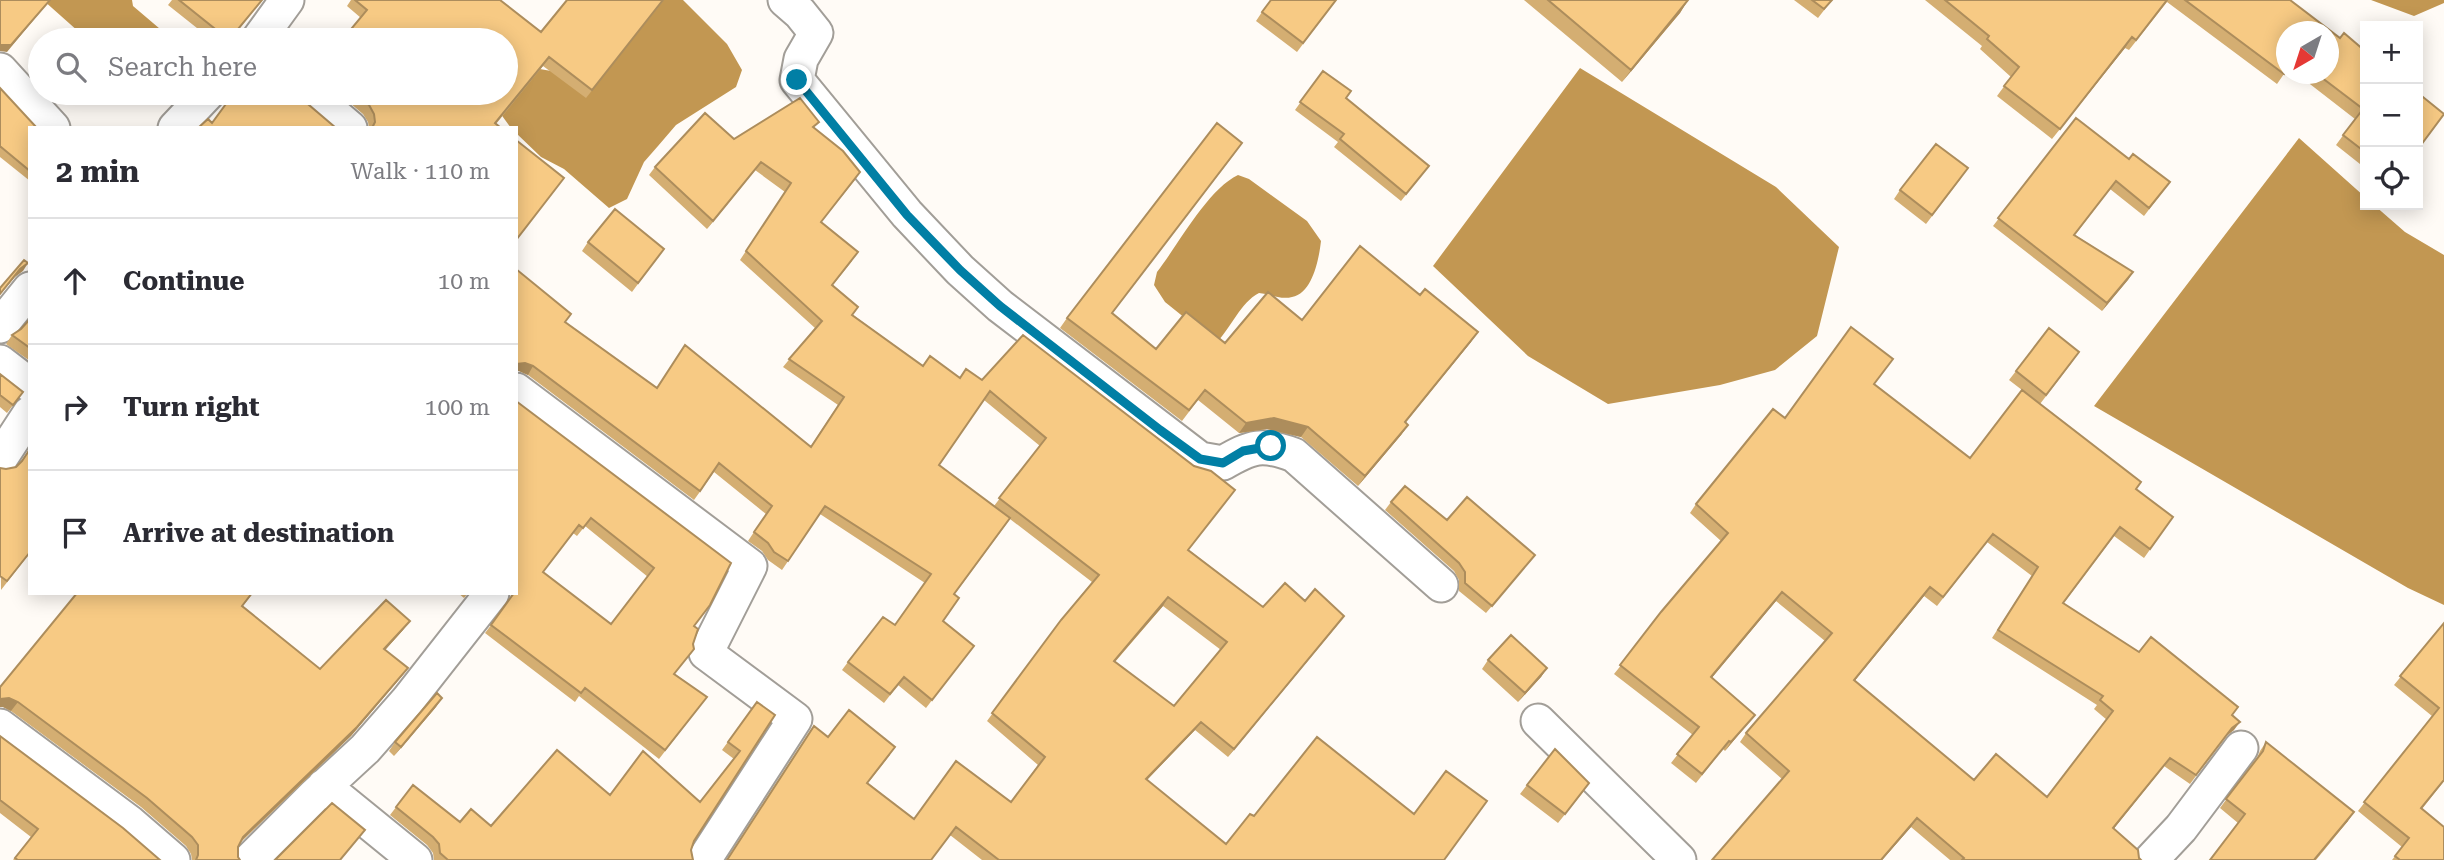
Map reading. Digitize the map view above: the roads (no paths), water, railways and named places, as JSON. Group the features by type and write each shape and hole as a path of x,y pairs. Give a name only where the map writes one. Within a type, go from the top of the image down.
{"street":[{"path":"267,28 287,0"},
{"path":"785,0 816,33 802,59 797,80 907,215 960,270 1000,306 1200,459 1223,463 1243,451 1271,446 1294,455 1441,585"},
{"path":"0,70 28,101"},
{"path":"32,105 51,126"},
{"path":"177,126 197,105"},
{"path":"323,105 348,126"},
{"path":"0,326 28,291"},
{"path":"0,362 28,383"},
{"path":"518,392 750,566 706,653 795,719 704,860"},
{"path":"0,459 28,416"},
{"path":"250,860 365,749 408,700 490,595"},
{"path":"1538,720 1679,860"},
{"path":"0,726 129,822 173,860"},
{"path":"2151,860 2181,828 2241,748"},
{"path":"324,786 415,860"}]}
